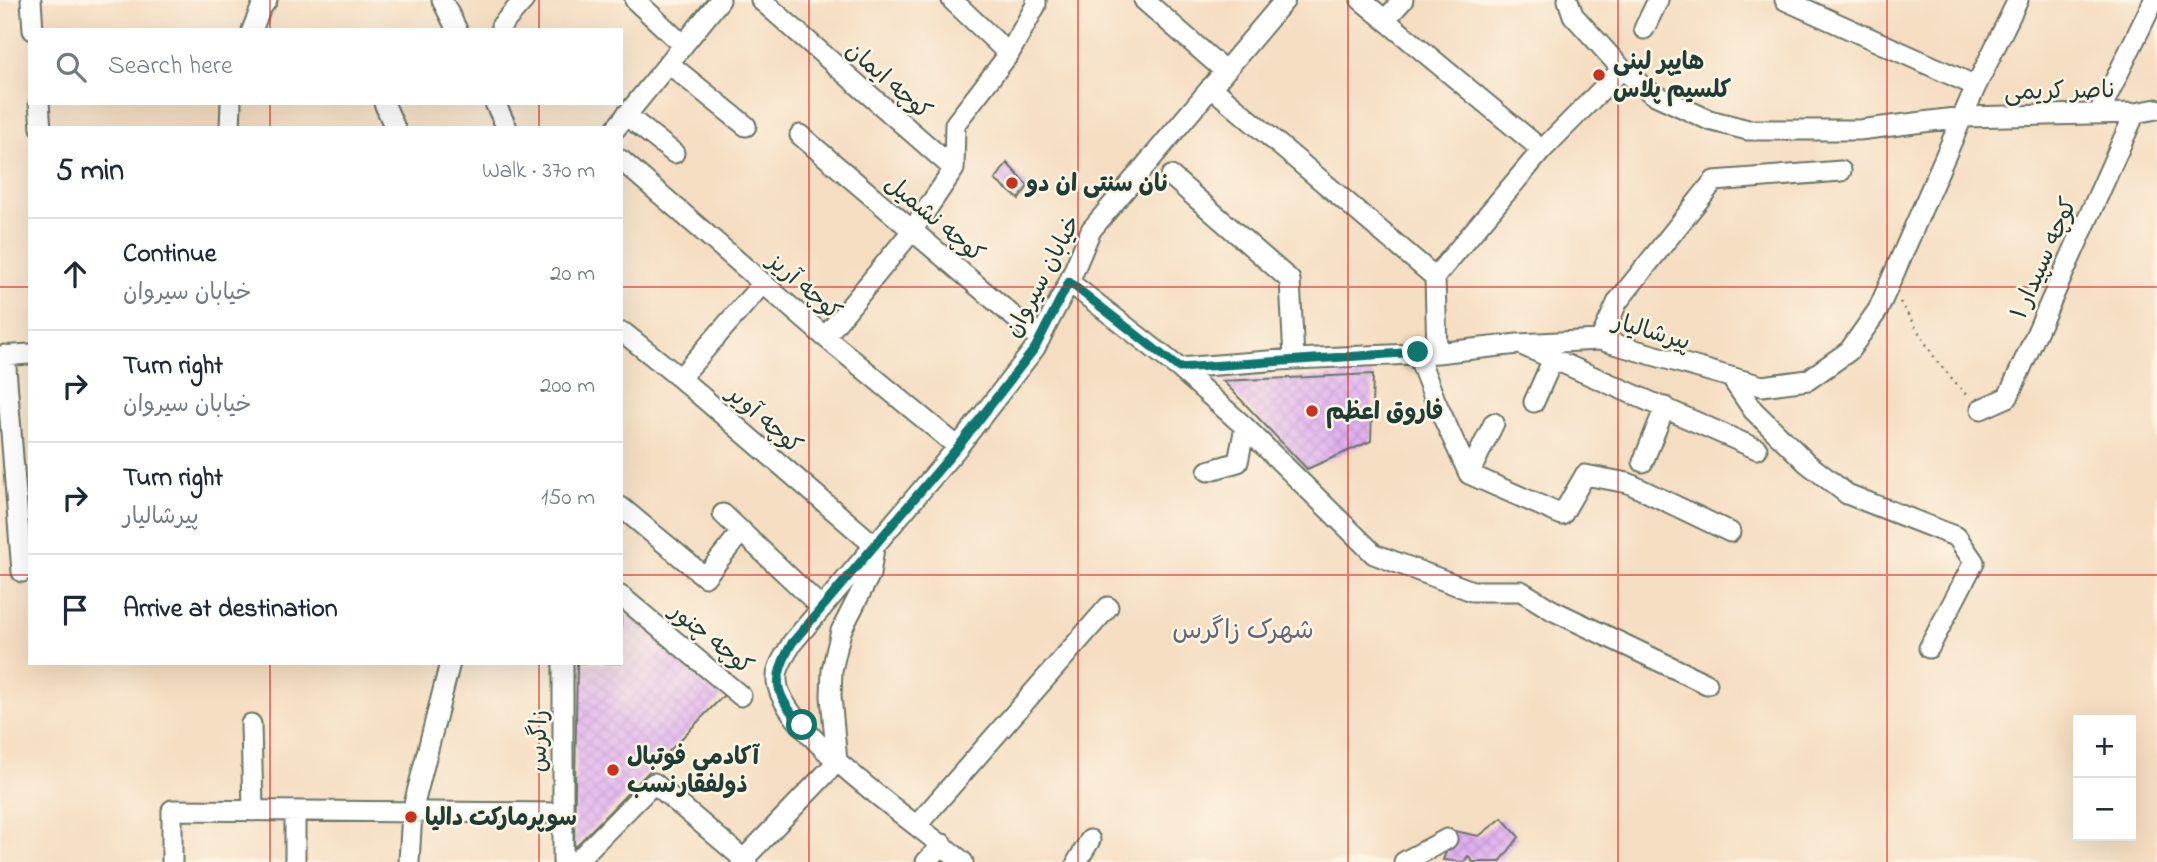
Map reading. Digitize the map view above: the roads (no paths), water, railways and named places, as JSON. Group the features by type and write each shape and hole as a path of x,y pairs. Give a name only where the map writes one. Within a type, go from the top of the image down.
{"street":[{"path":"31,0 33,28"},
{"path":"253,28 267,0"},
{"path":"442,0 456,28"},
{"path":"501,26 524,0"},
{"path":"635,0 683,45"},
{"path":"674,153 621,121 720,0"},
{"name":"کوچه ایمان","path":"761,0 954,169"},
{"path":"952,0 1009,54"},
{"path":"825,337 912,231 954,169 955,124 1009,54 1036,5 1036,0"},
{"path":"1144,0 1224,71"},
{"name":"خیابان سیروان","path":"963,862 837,762 786,708 776,678 781,663 792,643 958,447 1040,339 1069,282 1091,230 1285,0"},
{"path":"1361,0 1542,150"},
{"path":"1385,20 1403,0"},
{"name":"ناصر کریمی","path":"1569,0 1573,15 1622,69 1651,93 1709,120 1748,130 1859,130 1963,117 2135,113 2157,109"},
{"path":"1644,29 1658,0"},
{"path":"1785,0 1976,86"},
{"name":"پیرشالیار","path":"1179,368 1600,340 1762,386 1808,380 1849,351 1878,310 1976,86 2018,0"},
{"path":"2099,113 2154,0"},
{"path":"668,62 746,126"},
{"path":"1622,69 1542,150 1435,276 1427,353 1435,400 1469,474 1562,515 1584,475 1628,483 1730,532"},
{"path":"1211,87 1435,276"},
{"path":"39,105 41,126"},
{"path":"230,126 231,105"},
{"path":"385,105 394,126"},
{"path":"496,105 506,126"},
{"name":"کوچه سپیدار ۱","path":"1981,409 2008,397 2135,113"},
{"name":"کوچه نشمیل","path":"800,135 1040,339"},
{"name":"کوچه آریز","path":"623,162 825,337 958,447"},
{"path":"1600,340 1618,301 1714,181 1841,171"},
{"path":"1171,176 1290,280 1294,359"},
{"path":"680,378 763,282"},
{"path":"1069,282 1179,368 1245,427 1374,554 1472,591 1521,591 1552,610 1707,684"},
{"name":"کوچه آویر","path":"623,333 680,378 875,546"},
{"path":"1518,344 1757,449"},
{"path":"22,572 2,356 28,354"},
{"path":"1534,402 1553,359"},
{"path":"1732,379 1753,410 1807,463 1847,494 1956,537 1974,562 1929,648"},
{"path":"1643,462 1665,407"},
{"path":"1469,474 1494,423"},
{"path":"1208,471 1238,462 1245,427"},
{"path":"623,509 705,577 742,531"},
{"path":"723,514 822,608"},
{"name":"خیابان سیروان","path":"837,762 831,695 832,670 841,631 870,574 875,546"},
{"name":"کوچه چنور","path":"623,598 741,696"},
{"path":"917,825 1108,607"},
{"path":"410,862 412,812 449,665"},
{"name":"زاگرس","path":"563,665 563,862"},
{"path":"251,724 253,811"},
{"path":"576,862 654,783 744,861 837,762"},
{"path":"172,862 172,810 561,813"},
{"path":"295,811 295,862"},
{"path":"1404,862 1447,839"},
{"path":"1077,862 1090,840"},
{"path":"926,862 943,844"}],"place":[{"name":"هایپر لبنی کلسیم پلاس","path":"1599,75"},
{"name":"نان سنتی ان دو","path":"1012,183"},
{"name":"فاروق اعظم","path":"1312,411"},
{"name":"آکادمی فوتبال ذولفقارنسب","path":"613,770"},
{"name":"سوپرمارکت دالیا","path":"411,817"}],"district":[{"name":"شهرک زاگرس","path":"1243,629"}]}
